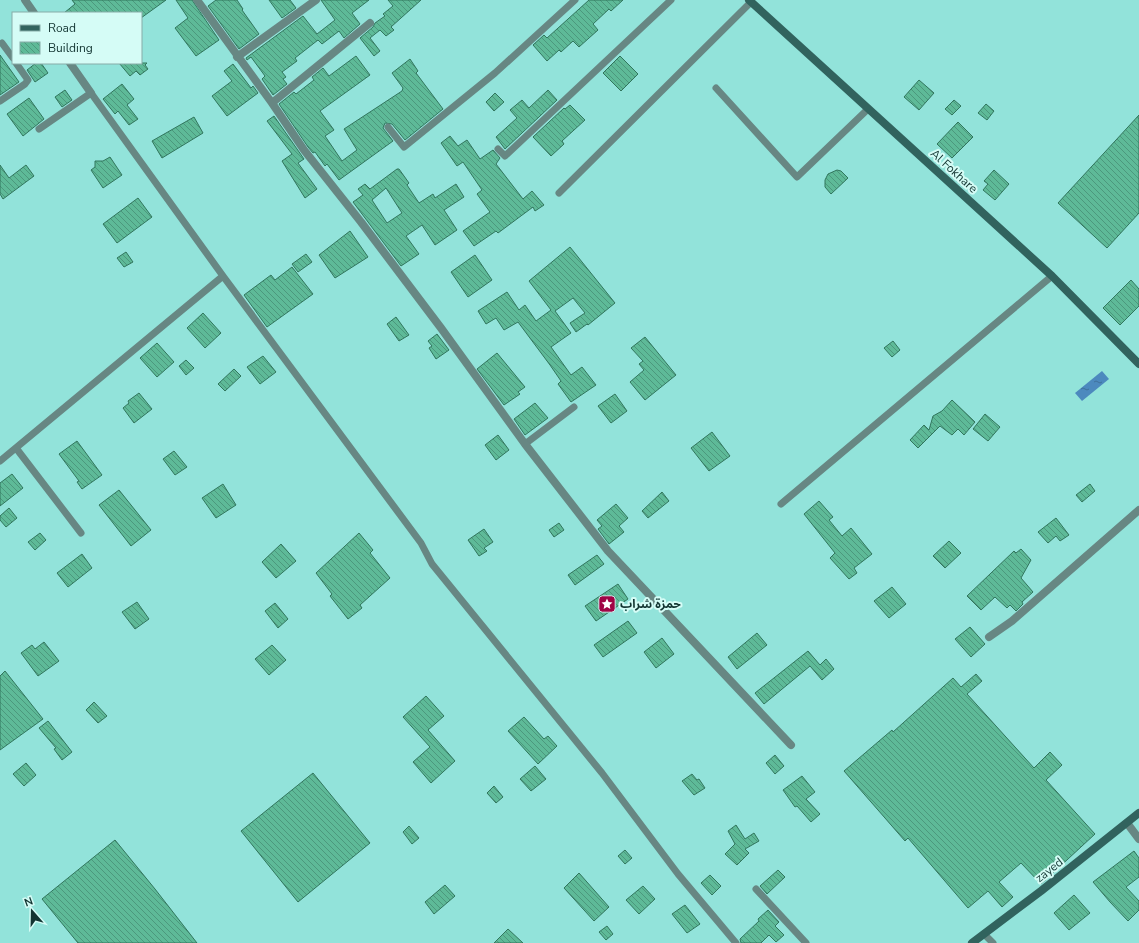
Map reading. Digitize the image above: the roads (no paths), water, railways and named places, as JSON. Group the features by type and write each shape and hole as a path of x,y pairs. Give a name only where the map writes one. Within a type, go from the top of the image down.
{"street":[{"path":"25,0 33,12"},
{"path":"197,0 272,103 304,150 436,322 524,444 608,551 791,745"},
{"path":"238,57 316,0"},
{"name":"Al Fokhare","path":"750,1 1052,276 1139,364"},
{"path":"272,103 370,23"},
{"path":"71,64 91,92"},
{"path":"989,637 1012,621 1139,510"},
{"name":"zayed","path":"972,943 1042,891 1139,813"},
{"path":"1127,823 1139,839"}],"lane":[{"path":"388,127 404,147 495,73 575,0"},
{"path":"498,149 505,156 671,0"},
{"path":"559,193 750,1"},
{"path":"2,42 12,57"},
{"path":"0,101 26,84 28,80 17,64"},
{"path":"716,88 797,177 868,109"},
{"path":"39,130 91,92 223,276 420,543 433,564 602,773 678,874 736,943"},
{"path":"0,461 223,276"},
{"path":"781,504 1052,276"},
{"path":"524,444 574,407"},
{"path":"16,448 81,533"},
{"path":"756,889 806,943"},
{"path":"984,934 992,943"}],"water":[{"path":"1102,371 1109,379 1082,401 1075,393"}],"place":[{"name":"حمزة شراب","path":"607,604"}]}
